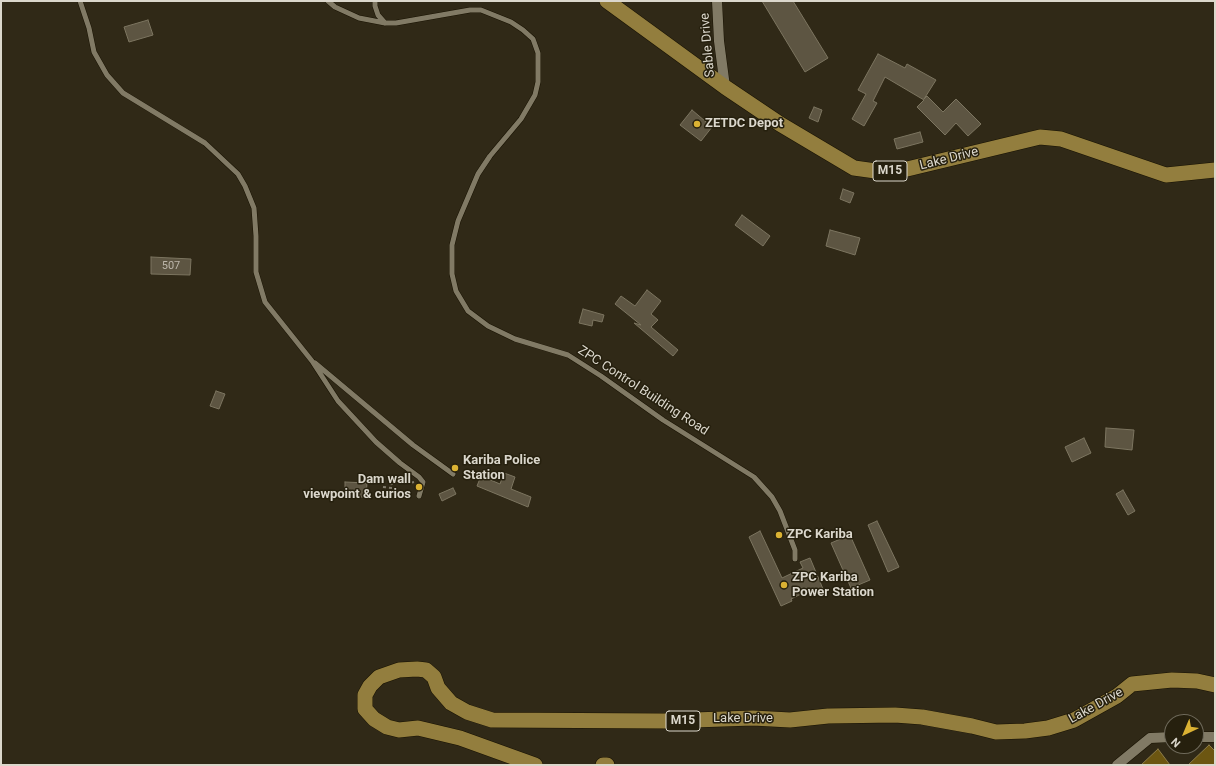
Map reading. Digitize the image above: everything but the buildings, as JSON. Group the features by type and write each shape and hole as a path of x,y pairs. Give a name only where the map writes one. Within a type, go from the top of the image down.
{"main road":[{"name":"Lake Drive","path":"607,1 725,88 780,124 854,168 883,172 903,170 1040,137 1061,139 1166,175 1215,170"},
{"name":"Lake Drive","path":"535,765 460,738 418,728 399,730 387,727 374,718 365,709 365,695 370,686 379,677 399,670 417,669 426,670 434,677 438,688 451,703 467,712 492,720 664,721 753,718 790,720 828,716 895,715 922,717 996,732 1025,731 1048,728 1074,720 1117,696 1132,684 1172,680 1198,681 1215,685"}],"street":[{"name":"Sable Drive","path":"717,1 719,41 725,88"},
{"path":"1117,765 1150,738 1164,737"},
{"path":"1204,737 1215,737"}],"lane":[{"path":"80,1 94,52 112,81 123,93 205,143 238,174 247,190 254,208 256,272 265,302 312,361 338,401 376,442 400,464 419,477 423,482 419,496"},
{"name":"ZPC Control Building Road","path":"328,1 335,7 359,18 385,23 396,23 470,10 481,10 500,16 523,30 532,39 538,53 538,82 535,95 521,119 490,156 478,174 458,221 452,245 452,274 456,291 464,306 488,326 515,338 568,355 601,376 663,420 747,471 772,497 780,510 795,550 794,559"},
{"path":"375,1 378,15 385,23"},
{"path":"312,361 336,379 413,445 453,474"}],"path":[{"path":"383,487 392,488 391,479 394,476 404,479 410,483 416,480 423,482"}],"shaded area":[{"path":"1209,745 1215,751 1215,765 1188,765 1200,754 1204,754 1204,750"},
{"path":"1158,749 1170,765 1141,765"}],"place":[{"name":"ZETDC Depot","path":"697,124"},
{"name":"Kariba Police Station","path":"455,468"},
{"name":"Dam wall viewpoint & curios","path":"419,487"},
{"name":"ZPC Kariba","path":"779,535"},
{"name":"ZPC Kariba Power Station","path":"784,585"}]}
